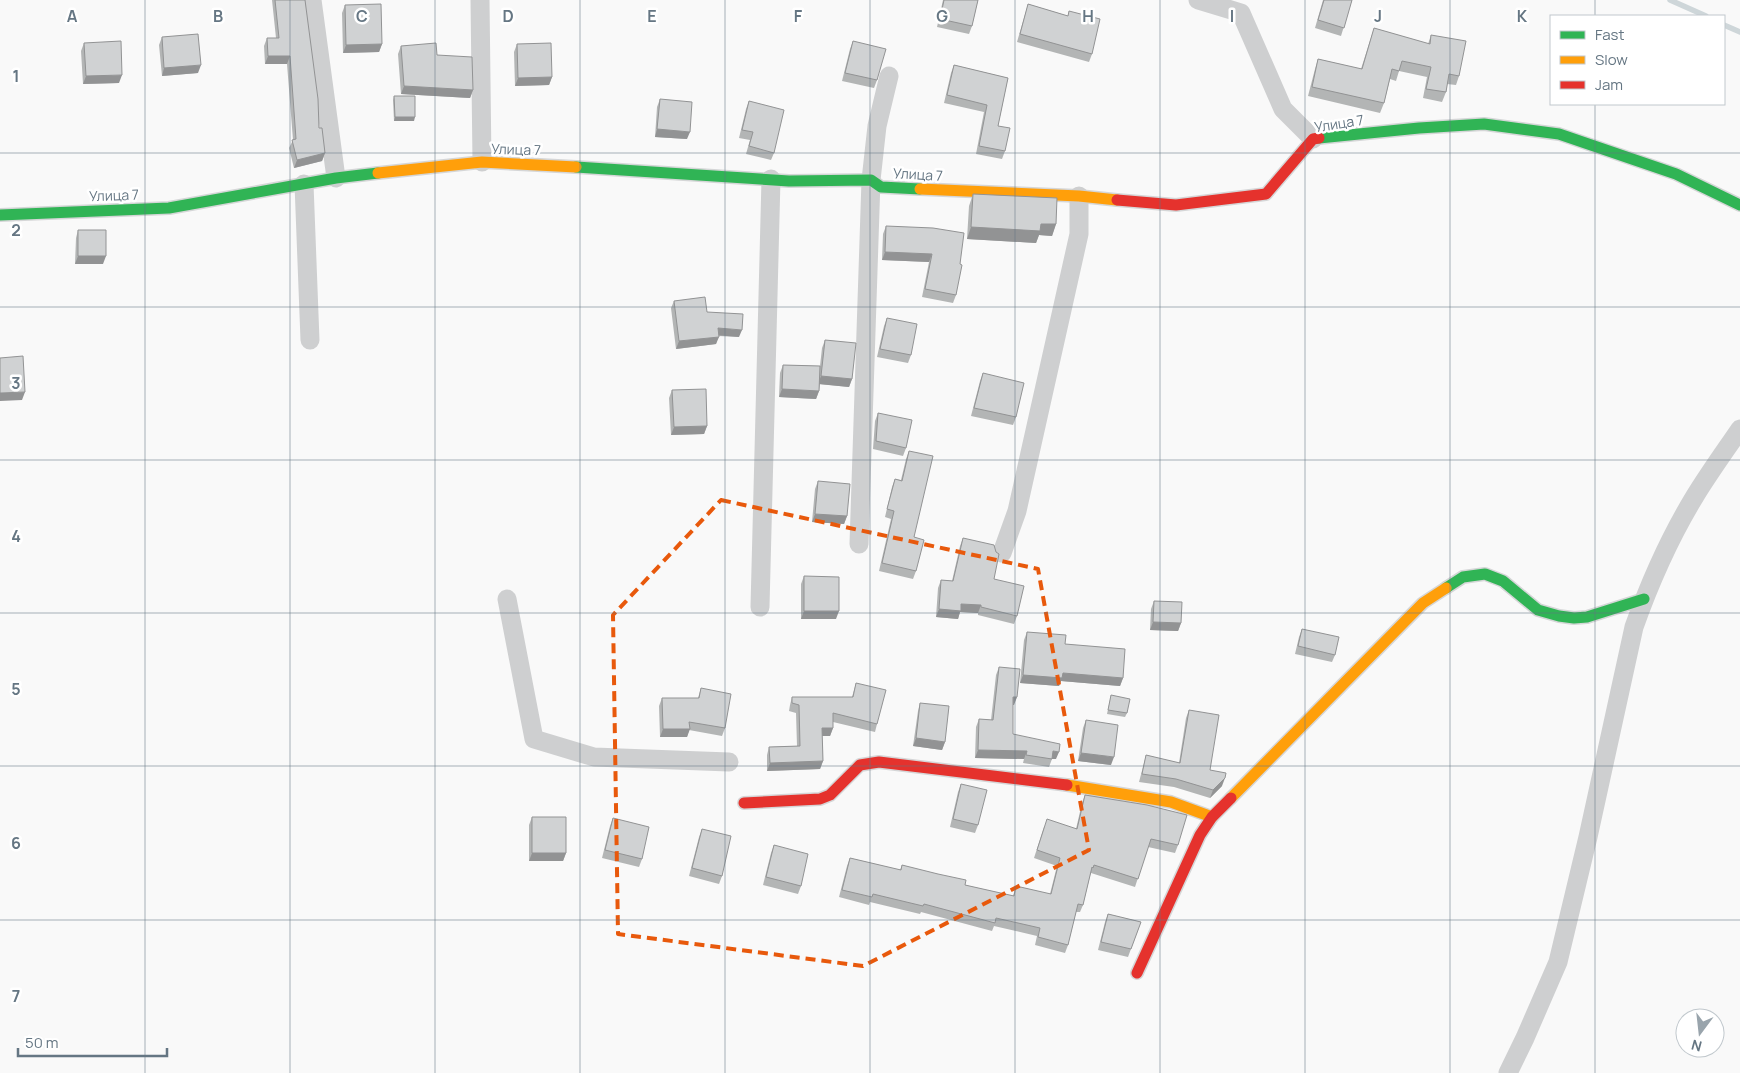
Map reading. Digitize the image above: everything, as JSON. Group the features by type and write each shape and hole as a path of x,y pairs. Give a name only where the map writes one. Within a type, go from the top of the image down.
{"street":[{"path":"312,0 336,178"},
{"path":"480,0 482,162"},
{"path":"1198,0 1241,13 1283,109 1314,139"},
{"path":"859,544 870,180 877,126 889,76"},
{"name":"Улица 7","path":"0,214 169,208 336,178 482,162 789,180 870,180 881,187 1079,196 1176,205 1266,194 1314,139 1419,128 1484,124 1559,134 1676,174 1740,205"},
{"path":"760,607 771,179"},
{"path":"304,184 310,340"},
{"path":"1002,553 1017,511 1079,234 1079,196"},
{"path":"1508,1073 1558,962 1588,837 1634,628 1644,598 1673,536 1696,495 1740,429"},
{"path":"1137,973 1200,835 1212,817 1423,603 1463,577 1485,574 1503,580 1538,610 1559,616 1588,617 1644,598"},
{"path":"507,599 534,739 594,756 729,762"},
{"path":"744,803 820,799 830,795 860,765 880,762 1055,784 1162,800 1212,817"}],"highlighted area":[{"path":"721,500 1038,569 1089,850 863,966 618,934 613,615"}],"building":[{"path":"275,0 305,0 318,99 319,128 322,128 325,153 297,160 292,140 296,139 290,56 268,56 267,38 279,38"},
{"path":"944,0 978,0 972,26 940,19"},
{"path":"1324,0 1352,0 1344,28 1318,20"},
{"path":"381,4 382,44 346,45 345,5"},
{"path":"1028,4 1068,16 1069,11 1100,19 1092,54 1020,34"},
{"path":"1374,28 1430,44 1431,35 1466,41 1459,76 1449,74 1446,92 1426,89 1431,67 1402,61 1399,71 1392,69 1384,103 1312,87 1318,59 1362,69"},
{"path":"198,34 201,65 164,68 162,37"},
{"path":"121,41 122,75 86,76 84,43"},
{"path":"853,41 886,49 877,80 845,73"},
{"path":"436,43 437,55 472,57 473,90 404,86 401,46"},
{"path":"551,43 552,77 518,78 517,44"},
{"path":"954,65 1008,78 998,126 1010,128 1005,151 979,146 987,105 947,95"},
{"path":"394,96 415,96 415,117 395,117"},
{"path":"660,99 692,102 690,132 657,129"},
{"path":"749,101 784,110 774,153 749,146 753,132 742,130"},
{"path":"973,194 1057,198 1056,224 1041,224 1040,231 971,227"},
{"path":"886,226 933,228 964,233 960,264 962,265 956,295 925,289 932,254 885,252"},
{"path":"78,230 106,230 106,256 78,256"},
{"path":"705,297 707,312 743,314 742,330 718,328 719,337 679,341 674,301"},
{"path":"887,318 917,324 911,355 880,349"},
{"path":"825,340 856,343 852,379 821,376"},
{"path":"23,356 25,392 0,393 0,358"},
{"path":"783,365 820,366 819,391 782,389"},
{"path":"983,373 1024,383 1016,417 974,408"},
{"path":"706,389 707,426 674,427 672,390"},
{"path":"878,413 912,420 906,448 876,441"},
{"path":"909,451 933,456 914,537 924,540 916,571 882,563 894,511 887,509 895,479 902,481"},
{"path":"818,481 850,484 847,516 815,514"},
{"path":"963,538 994,545 996,552 999,554 994,579 1024,586 1017,616 981,607 981,605 961,604 961,611 939,609 941,580 953,581"},
{"path":"804,576 839,577 839,611 804,611"},
{"path":"1154,601 1182,602 1181,623 1153,622"},
{"path":"1302,629 1339,637 1335,655 1298,646"},
{"path":"1027,632 1066,635 1065,644 1125,649 1123,678 1063,673 1062,678 1023,675"},
{"path":"999,667 1020,669 1017,697 1013,697 1013,734 1060,744 1059,752 1053,751 1052,759 1026,755 1027,751 978,750 979,719 993,720"},
{"path":"856,683 886,690 877,724 833,713 833,728 822,728 823,761 770,763 769,747 800,746 799,705 792,703 792,697 853,697"},
{"path":"701,688 731,694 725,728 689,722 690,729 663,729 662,698 699,698"},
{"path":"1111,695 1130,699 1127,713 1108,710"},
{"path":"920,703 949,706 945,742 916,738"},
{"path":"1189,710 1219,715 1210,770 1226,773 1225,778 1213,790 1176,779 1142,774 1146,755 1180,763"},
{"path":"1086,720 1118,725 1114,757 1081,753"},
{"path":"961,784 987,790 978,825 953,819"},
{"path":"1085,795 1147,805 1187,815 1178,845 1151,839 1138,879 1094,865 1092,867 1083,905 1078,904 1068,945 1038,937 1040,928 996,918 995,923 924,904 923,906 873,894 872,897 842,890 850,858 901,870 902,865 966,880 965,885 1014,896 1016,886 1051,894 1060,858 1037,850 1047,819 1077,829"},
{"path":"532,817 566,817 566,853 532,853"},
{"path":"613,818 649,827 642,859 605,850"},
{"path":"702,829 731,836 722,876 692,868"},
{"path":"774,845 808,854 801,886 766,877"},
{"path":"1108,914 1141,922 1131,949 1101,942"}],"waterway":[{"path":"1670,0 1704,15"},
{"path":"1725,25 1740,32"}],"traffic: fast":[{"path":"1319,138 1419,128 1484,124 1559,134 1676,174 1740,205"},
{"path":"576,167 789,181 871,180 881,187 920,189"},
{"path":"0,215 169,208 336,178 378,173"},
{"path":"1446,588 1463,577 1485,574 1503,581 1538,610 1574,618 1587,617 1644,599"}],"traffic: slow":[{"path":"378,173 482,162 576,167"},
{"path":"920,189 1079,196 1117,200"},
{"path":"1231,798 1423,603 1446,588"},
{"path":"1067,785 1171,802 1212,817"}],"traffic: jam":[{"path":"1117,200 1176,205 1266,194 1313,139 1319,138"},
{"path":"744,803 820,799 830,795 860,765 879,762 1067,785"},
{"path":"1137,973 1200,835 1212,817 1231,798"}]}
